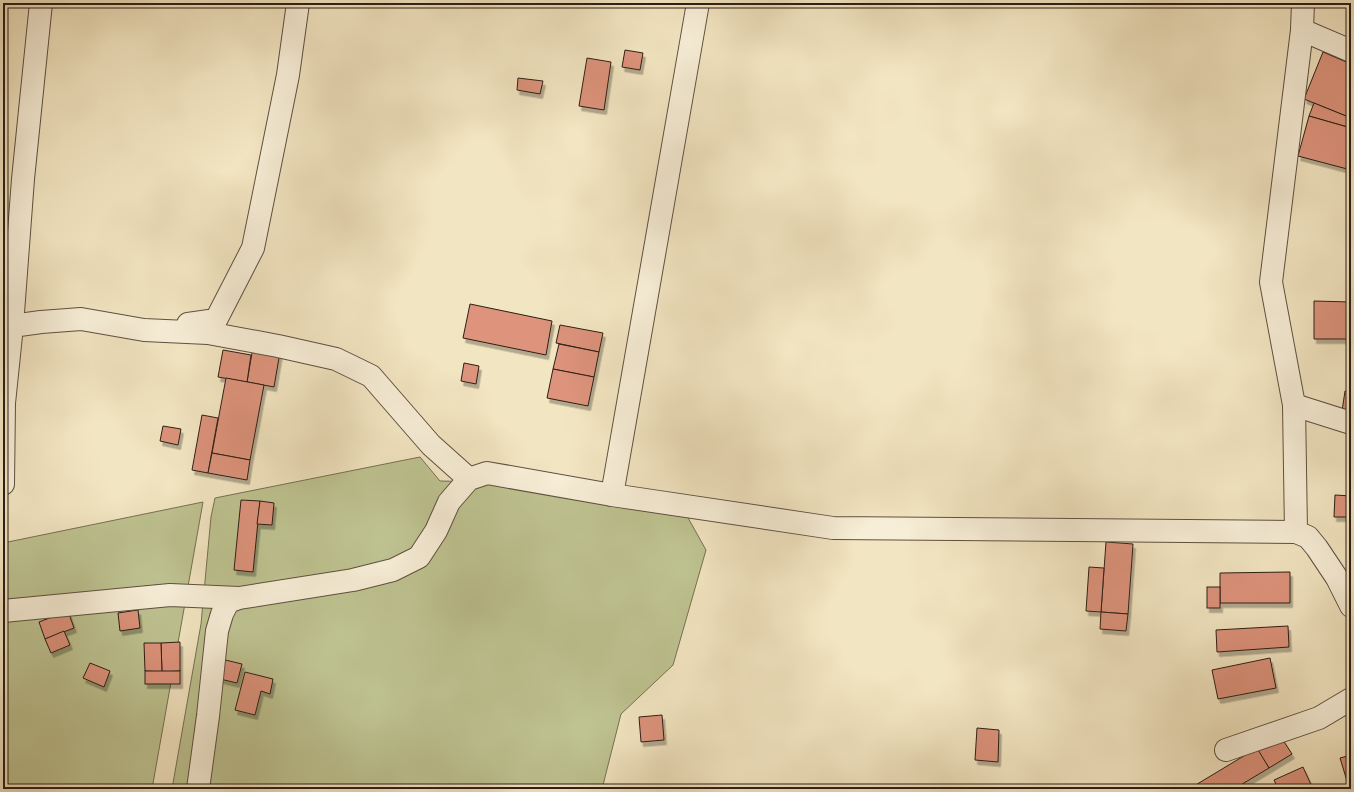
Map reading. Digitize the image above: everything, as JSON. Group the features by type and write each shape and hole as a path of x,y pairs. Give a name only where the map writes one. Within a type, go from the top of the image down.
{"street":[{"path":"3,484 4,403 12,326 23,179 41,3"},
{"path":"144,330 216,320 253,248 288,75 298,3"},
{"path":"612,495 698,3"},
{"path":"1296,532 1294,405 1271,282 1302,30 1302,3"},
{"path":"1302,30 1351,51"},
{"path":"12,326 81,318 144,330 208,333 336,359 371,376 432,445 469,479"},
{"path":"1294,405 1351,422"},
{"path":"198,789 208,716 217,631 222,614 228,602 239,598 353,580 393,570 419,557 436,531 449,502 469,479 487,473 612,495 833,528 1296,532 1308,537 1317,548 1337,578 1351,606"},
{"path":"3,611 170,595 239,598"},
{"path":"1226,750 1319,718 1351,699"}],"green space":[{"path":"420,457 440,481 489,482 687,516 706,550 673,665 621,714 602,789 172,789 201,624 211,517 215,498"},
{"path":"203,502 152,789 3,789 3,543"}],"building":[{"path":"625,50 643,53 640,70 622,67"},
{"path":"1323,52 1351,64 1351,118 1304,99"},
{"path":"587,58 611,62 604,110 579,106"},
{"path":"518,78 543,81 540,94 517,90"},
{"path":"1314,103 1351,118 1351,128 1309,116"},
{"path":"1309,116 1351,128 1351,170 1298,156"},
{"path":"1314,301 1351,302 1351,339 1314,339"},
{"path":"470,304 552,321 546,355 463,338"},
{"path":"560,325 603,333 599,352 556,343"},
{"path":"559,344 599,352 594,377 553,369"},
{"path":"253,347 280,352 274,387 247,382"},
{"path":"223,350 251,355 247,382 218,377"},
{"path":"464,363 479,366 476,384 461,381"},
{"path":"553,369 594,377 588,406 547,398"},
{"path":"226,378 264,385 250,460 212,453"},
{"path":"1345,391 1351,392 1351,412 1342,411"},
{"path":"202,415 218,418 208,473 192,470"},
{"path":"163,426 181,429 178,445 160,441"},
{"path":"212,453 250,460 247,480 208,473"},
{"path":"1335,495 1351,496 1351,517 1334,517"},
{"path":"241,500 260,501 253,572 234,570"},
{"path":"260,501 274,503 272,525 257,524"},
{"path":"1106,542 1133,544 1128,614 1101,612"},
{"path":"1089,567 1104,568 1101,612 1086,611"},
{"path":"1290,572 1290,603 1220,603 1220,573"},
{"path":"1207,587 1220,587 1220,608 1207,608"},
{"path":"138,610 140,628 120,631 118,613"},
{"path":"68,611 74,628 45,639 39,622"},
{"path":"1101,612 1128,614 1126,631 1100,629"},
{"path":"1288,626 1289,647 1217,652 1216,630"},
{"path":"64,631 70,645 51,653 45,639"},
{"path":"180,642 180,671 162,672 161,643"},
{"path":"144,643 161,643 162,672 145,671"},
{"path":"1270,658 1276,688 1218,699 1212,670"},
{"path":"221,659 242,664 237,683 216,678"},
{"path":"90,663 110,671 104,687 83,678"},
{"path":"145,671 180,671 180,684 145,684"},
{"path":"245,672 273,679 270,694 261,691 255,715 235,710"},
{"path":"662,715 664,740 641,742 639,717"},
{"path":"977,728 999,730 998,762 975,760"},
{"path":"1281,737 1292,754 1269,768 1258,751"},
{"path":"1257,748 1269,768 1234,789 1189,789"},
{"path":"1351,755 1351,780 1347,781 1340,758"},
{"path":"1303,767 1313,789 1278,789 1274,780"}]}
